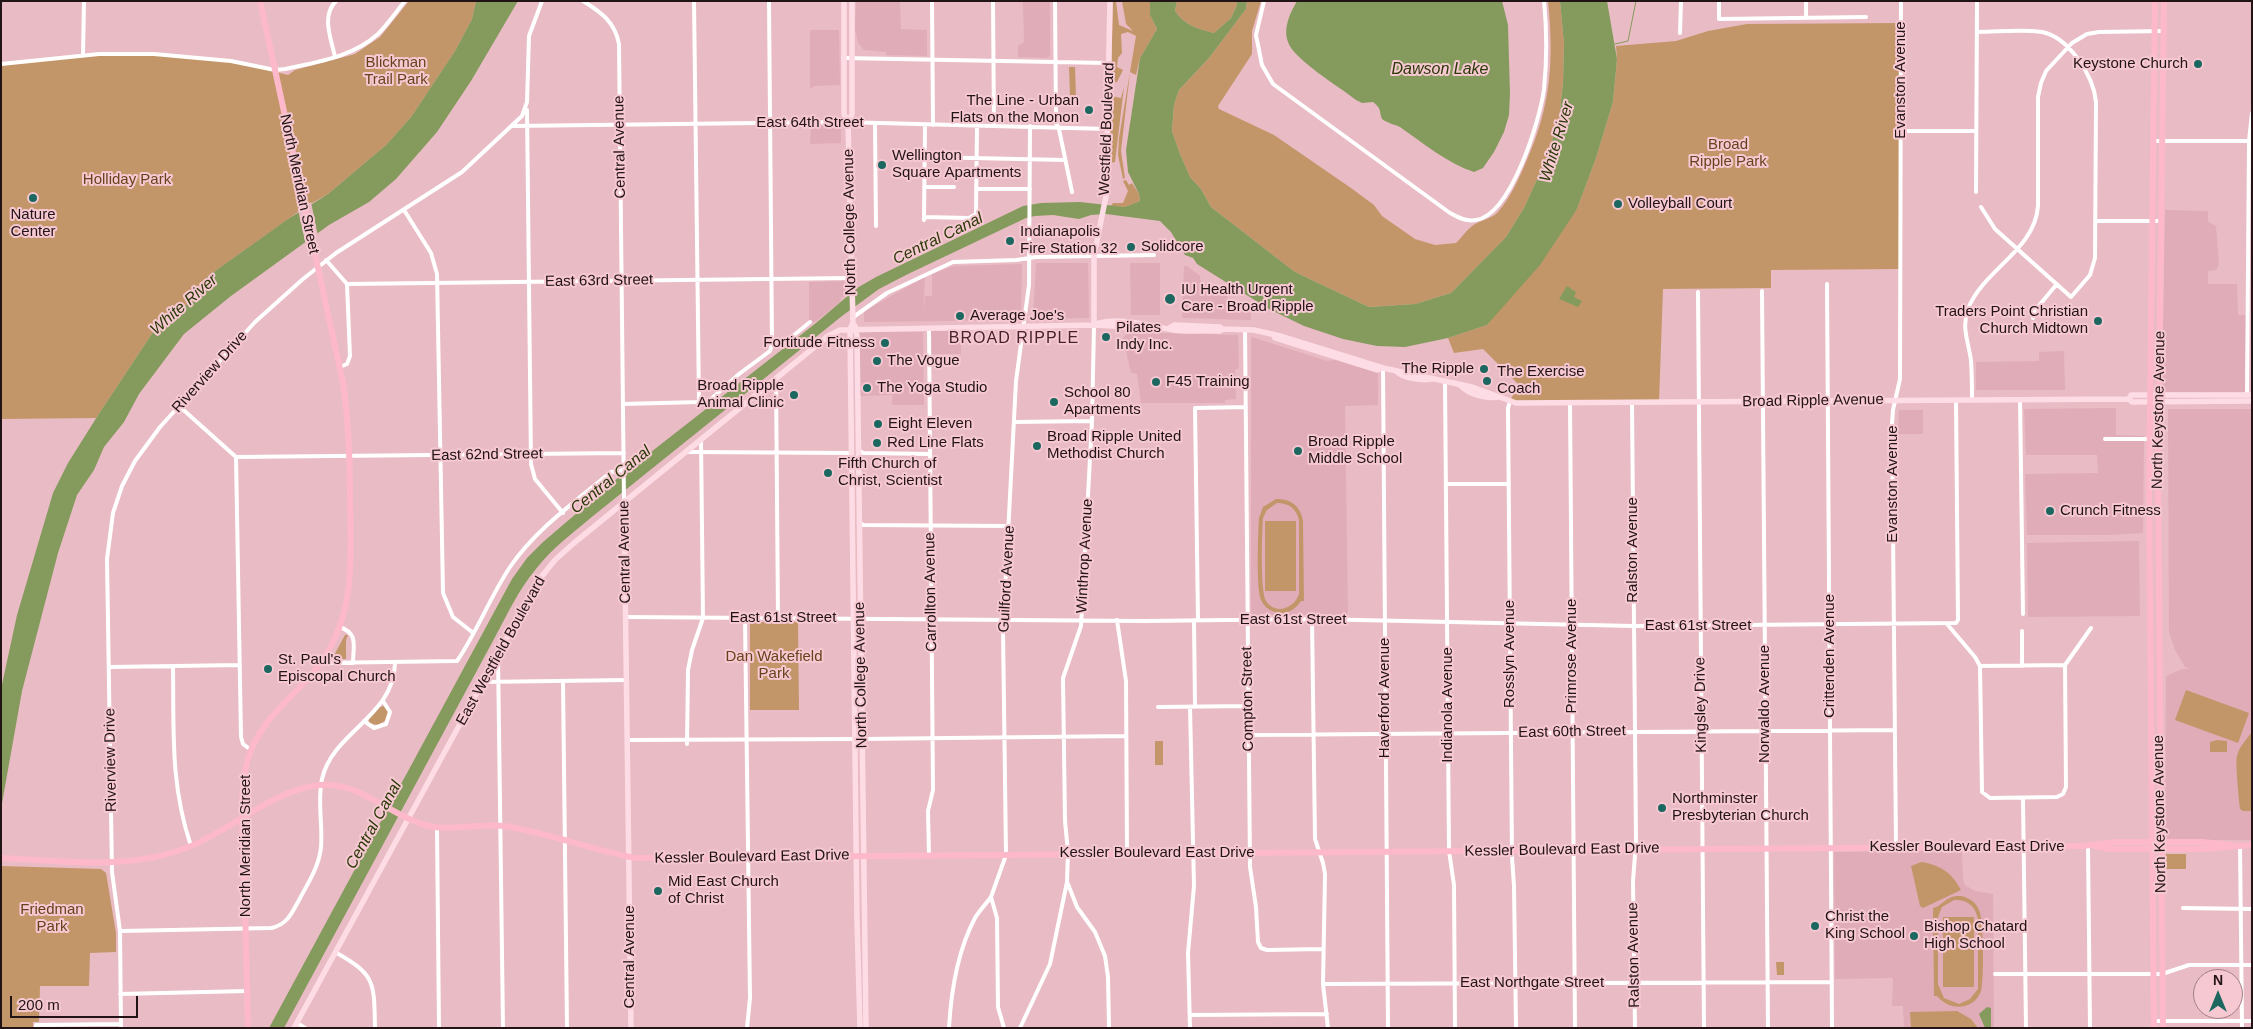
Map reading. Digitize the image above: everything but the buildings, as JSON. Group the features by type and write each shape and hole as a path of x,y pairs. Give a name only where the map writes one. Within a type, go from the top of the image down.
{"main road":[{"name":"North Meridian Street","path":"248,1028 242,819 244,779 251,750 268,721 320,664 340,627 349,596 351,576 348,417 340,367 286,127 260,1"},
{"name":"North College Avenue","path":"844,1 844,114 848,122 852,318 850,329 853,619 865,856 866,1028"},
{"name":"North College Avenue","path":"848,122 852,114 852,1"},
{"name":"Westfield Boulevard","path":"1094,256 1105,202 1110,1"},
{"name":"North Keystone Avenue","path":"2154,1024 2149,439 2155,1"},
{"name":"North Keystone Avenue","path":"2163,1024 2159,398 2164,1"},
{"name":"Winthrop Avenue","path":"1094,256 1094,325"},
{"name":"North College Avenue","path":"852,318 857,329 860,453 861,619 857,856 860,1028"},
{"name":"Broad Ripple Avenue","path":"857,329 1094,325 1102,322 1125,322 1169,328 1220,331 1222,329 1245,329 1273,334 1382,368 1419,374 1431,379 1472,387 1498,397 1525,404 2128,399 2131,395 2150,398"},
{"name":"East Westfield Boulevard","path":"296,1025 498,651 529,595 545,572 566,549 828,336 838,331 857,329"},
{"path":"2150,398 2249,398"},
{"name":"Central Avenue","path":"624,501 631,1028"},
{"name":"Kessler Boulevard East Drive","path":"1,858 112,864 152,859 191,846 286,794 320,785 352,790 385,804 422,824 437,827 500,826 640,858 2090,846 2110,842 2152,845 2202,842 2252,845"}],"street":[{"path":"83,55 84,1"},
{"path":"335,57 327,16 330,8 336,1"},
{"path":"1,64 83,55 111,54 184,56 275,70 335,57 357,49 374,37 405,1"},
{"name":"Riverview Drive","path":"121,1026 120,931 114,896 112,864 107,559 113,513 122,486 135,461 156,432 268,308 326,260 462,172 524,113 527,99 529,40 533,23 542,1"},
{"name":"Central Avenue","path":"583,1 607,18 618,38 624,501"},
{"path":"694,1 699,402"},
{"path":"623,404 710,400 739,374 770,351 772,344 773,278 769,1"},
{"path":"932,1 933,125"},
{"path":"993,1 994,126"},
{"path":"1055,1 1056,123 1072,192"},
{"path":"1264,1 1256,35 1262,65 1273,84 1450,213 1468,220 1478,220 1491,213 1508,190 1530,147 1536,129 1545,70 1547,36 1544,1"},
{"path":"1680,33 1681,1"},
{"path":"1719,1 1719,19 1866,17"},
{"path":"1806,1 1806,18"},
{"name":"Evanston Avenue","path":"1896,847 1892,424 1900,380 1901,1"},
{"path":"1976,192 1977,3"},
{"path":"1972,400 1971,361 1965,328 1968,311 1975,297 2032,229 2037,214 2039,89 2046,71 2067,48 2081,37 2093,32 2164,31"},
{"path":"1976,32 2042,32 2053,36 2067,48 2087,72 2096,94 2096,252 2093,268 2085,283 2071,297 1993,227 1981,207"},
{"path":"843,58 1108,63"},
{"path":"527,99 532,468 536,478 562,513"},
{"path":"2249,398 2250,141 2252,113"},
{"name":"East 64th Street","path":"512,126 848,122 1108,129"},
{"path":"875,123 876,226"},
{"path":"925,125 924,219 974,216 977,125"},
{"name":"Guilford Avenue","path":"991,897 1006,855 1004,620 1016,381 1025,326 1029,258 1030,126"},
{"path":"1901,131 1976,131"},
{"path":"2154,141 2250,141"},
{"path":"925,156 1065,160"},
{"path":"924,187 954,187"},
{"path":"976,189 1030,189"},
{"path":"404,210 431,253 438,283 443,593 453,617 472,632"},
{"path":"2096,221 2162,221"},
{"path":"852,318 887,293 953,262 1154,255"},
{"name":"North Meridian Street","path":"326,260 347,284"},
{"name":"East 63rd Street","path":"347,284 851,278"},
{"path":"340,367 347,364 350,358 347,284"},
{"name":"Crittenden Avenue","path":"1827,284 1832,1028"},
{"path":"2033,318 2036,309 2058,284"},
{"name":"Norwaldo Avenue","path":"1762,291 1768,1028"},
{"name":"Kingsley Drive","path":"1698,292 1704,1028"},
{"path":"772,344 788,340 810,322"},
{"name":"Winthrop Avenue","path":"1067,882 1064,678 1082,620 1092,422 1094,325"},
{"name":"Carrollton Avenue","path":"928,856 928,810 934,790 929,328"},
{"name":"Compton Street","path":"1245,329 1250,852 1251,876 1257,917 1257,940 1260,947 1266,950 1323,950"},
{"name":"Haverford Avenue","path":"1382,368 1388,1028"},
{"path":"776,378 778,618"},
{"name":"Indianola Avenue","path":"1445,382 1449,851 1454,885 1455,1028"},
{"path":"2020,399 2023,614"},
{"name":"Rosslyn Avenue","path":"1510,400 1508,408 1510,733 1516,1028"},
{"name":"East 61st Street","path":"626,617 931,620 1312,619 1634,626 1956,623 1958,620 1956,400"},
{"name":"Ralston Avenue","path":"1632,403 1636,849 1632,881 1635,1028"},
{"name":"Primrose Avenue","path":"1570,404 1575,1028"},
{"path":"179,406 236,457 241,740 251,750"},
{"path":"1190,1028 1188,952 1194,893 1192,853 1193,707 1196,620 1195,408 1246,407"},
{"path":"1014,422 1092,422"},
{"path":"687,742 688,670 692,650 703,618 701,438"},
{"path":"2105,439 2149,439"},
{"path":"685,452 852,453"},
{"name":"East 62nd Street","path":"236,457 624,453"},
{"path":"860,453 930,454"},
{"path":"320,664 457,661 472,632 516,559 536,536 611,472 624,471"},
{"path":"1446,484 1508,484"},
{"path":"860,525 1009,526"},
{"path":"745,618 750,1002 747,1028"},
{"path":"1312,619 1315,838 1325,874 1323,984 1328,1028"},
{"path":"1117,620 1125,678 1128,853"},
{"path":"1947,624 1975,657 1980,666 1981,787 1984,794 1990,798 2057,797 2063,794 2066,787 2065,665 2091,628"},
{"path":"340,627 349,630 353,635 353,663"},
{"path":"2022,631 2022,666"},
{"path":"498,651 503,1028"},
{"path":"120,931 273,927 286,922 313,875 321,848 320,785 325,768 333,755 383,701 393,682 395,662"},
{"path":"110,668 239,665"},
{"path":"1980,666 2065,665"},
{"path":"172,666 175,780 182,817 191,846"},
{"path":"482,682 627,680"},
{"path":"563,681 567,1028"},
{"path":"364,722 374,728 386,724 390,712 383,701"},
{"path":"1158,707 1248,706"},
{"name":"East 60th Street","path":"1248,735 1895,730"},
{"path":"628,740 687,742 1126,736"},
{"path":"2023,798 2026,1028"},
{"path":"437,827 439,1028"},
{"path":"2240,845 2242,1028"},
{"path":"2090,846 2090,1028"},
{"path":"1020,1028 1050,964 1067,882"},
{"path":"1067,882 1077,907 1095,932 1103,950 1108,974 1109,1028"},
{"path":"949,1028 953,992 964,946 975,917 991,897"},
{"path":"991,897 997,918 998,1007 1004,1028"},
{"path":"2183,908 2252,909"},
{"path":"335,952 359,966 371,981 375,997 375,1028"},
{"path":"1995,974 2162,974 2189,965 2252,965"},
{"name":"East Northgate Street","path":"1323,984 1831,982"},
{"path":"120,994 247,991"},
{"path":"1190,1015 1327,1014"},
{"path":"2154,1024 2252,1021"},
{"path":"296,1025 305,1028"},
{"path":"36,1026 121,1026"}],"shaded area":[{"path":"856,1 900,1 901,29 927,30 927,56 886,55 886,52 864,50 858,43 855,29"},
{"path":"1023,1 1050,1 1050,56 1046,58 1018,57 1018,46 1024,42"},
{"path":"810,30 839,30 840,85 814,86 810,89"},
{"path":"811,126 841,126 841,143 810,144"},
{"path":"2165,210 2208,211 2208,222 2216,226 2219,264 2216,270 2208,271 2208,284 2237,284 2238,315 2246,315 2245,392 2163,392"},
{"path":"1036,263 1088,263 1089,318 1033,319"},
{"path":"1130,263 1160,263 1160,315 1131,315"},
{"path":"1022,264 1021,320 864,322 864,311 925,277 923,315 925,296 932,296 932,274 953,266"},
{"path":"1184,266 1187,266 1200,276 1201,284 1212,284 1216,292 1227,293 1228,306 1236,306 1237,310 1251,311 1251,320 1182,318"},
{"path":"844,281 846,296 841,297 840,302 815,322 809,322 809,282"},
{"path":"930,331 961,331 961,354 930,354"},
{"path":"859,332 923,332 924,405 892,405 892,395 860,396"},
{"path":"1128,332 1238,335 1239,368 1235,370 1236,399 1225,400 1225,403 1141,403 1137,374 1131,373 1123,338"},
{"name":"Broad Ripple Middle School","path":"1252,337 1327,361 1336,360 1378,373 1378,405 1345,406 1348,615 1251,615"},
{"path":"2064,351 2065,390 1976,390 1976,362 2039,361 2039,352"},
{"path":"2116,408 2116,435 2144,436 2143,533 2027,535 2025,474 2098,473 2097,455 2026,455 2024,409"},
{"path":"2168,409 2252,409 2252,840 2165,840 2166,676 2182,669 2190,669 2185,667 2175,650 2169,632"},
{"path":"1899,410 1923,410 1923,434 1898,434"},
{"path":"2139,541 2140,616 2028,617 2027,543"},
{"name":"Bishop Chatard High School","path":"1962,851 1965,885 1975,891 1993,894 1994,1028 1904,1028 1903,1006 1892,1006 1893,978 1835,979 1834,852"}],"green space":[{"name":"Holliday Park","path":"409,1 476,1 472,19 455,51 411,117 386,145 328,194 305,207 208,276 195,300 166,317 155,329 96,418 1,419 1,64 83,55 154,54 232,61 288,75 295,70 355,54 380,37"},
{"path":"1113,1 1116,1 1119,25 1133,31 1126,24 1122,1 1150,1 1150,15 1157,29 1140,58 1136,75 1130,72 1136,36 1128,32 1121,34 1122,53 1118,58 1117,67 1123,70 1117,82 1111,83"},
{"path":"1177,1 1236,1 1237,5 1231,18 1214,33 1197,28 1183,20 1175,11"},
{"path":"1247,1 1261,1 1252,31 1252,54 1218,106 1219,109 1274,135 1351,188 1374,205 1382,216 1415,239 1435,245 1456,243 1472,226 1495,215 1517,182 1541,122 1546,102 1551,44 1548,1 1560,1 1564,44 1563,82 1559,120 1544,164 1524,208 1506,237 1451,293 1415,304 1369,307 1295,272 1211,207 1201,189 1190,177 1172,131 1174,105 1179,90 1209,58 1246,9"},
{"name":"Broad Ripple Park","path":"1901,23 1900,269 1771,270 1771,288 1663,289 1659,402 1509,402 1519,385 1483,349 1454,353 1448,338 1487,325 1577,209 1596,158 1613,102 1617,59 1616,46 1676,41 1708,31 1747,24"},
{"path":"1069,67 1075,67 1076,98 1074,103 1072,103 1072,95 1070,95"},
{"path":"1130,72 1121,151 1125,178 1123,179 1118,155"},
{"path":"1124,87 1115,162 1110,163 1111,96 1121,98"},
{"path":"1126,180 1129,185 1132,183 1139,194 1140,201 1125,207 1111,206 1113,203 1123,203 1128,191 1123,181"},
{"path":"1276,499 1286,500 1298,508 1302,516 1304,601 1301,601 1294,609 1286,613 1268,609 1262,603 1259,594 1259,518 1263,507","holes":["1277,503 1281,503 1294,510 1299,521 1299,594 1293,603 1279,609 1270,605 1264,595 1262,548 1263,518 1267,510"]},
{"path":"1265,521 1296,521 1296,591 1265,591"},
{"name":"Dan Wakefield Park","path":"750,622 798,622 799,710 750,710"},
{"path":"345,635 348,635 346,640 346,659 332,659"},
{"path":"2186,690 2249,713 2238,743 2175,720"},
{"path":"384,706 388,711 386,720 378,725 369,723 369,719 380,707"},
{"path":"2252,732 2252,811 2243,811 2240,809 2237,756"},
{"path":"2217,740 2227,741 2227,752 2210,752 2210,742"},
{"path":"1155,741 1163,741 1163,765 1155,765"},
{"path":"2166,854 2186,854 2186,869 2166,869"},
{"path":"1921,862 1934,865 1950,874 1961,890 1923,908 1920,906 1911,866"},
{"name":"Friedman Park","path":"1,866 101,869 106,873 116,933 116,952 90,953 89,986 40,986 39,1022 33,1022 33,1028 1,1028"},
{"path":"1956,896 1969,899 1978,907 1981,915 1983,937 1981,991 1978,998 1973,1002 1961,1007 1948,1004 1934,996 1933,908","holes":["1954,900 1967,902 1973,907 1978,920 1978,989 1970,999 1959,1004 1944,998 1938,984 1938,917 1942,907"]},
{"path":"1943,917 1974,917 1974,987 1943,987"},
{"path":"1776,962 1784,962 1784,975 1777,975"},
{"path":"1957,1011 1971,1019 1978,1028 1911,1028 1910,1012"}],"water":[{"path":"476,1 518,1 471,81 437,132 396,179 369,202 329,225 231,296 184,334 139,394 124,422 104,447 94,470 77,495 58,553 22,691 1,809 1,689 17,615 53,493 68,463 155,329 166,317 195,300 208,276 288,219 328,194 386,145 411,117 455,51 472,19"},
{"name":"White River","path":"1150,1 1177,1 1175,11 1183,20 1197,28 1214,33 1231,18 1237,5 1236,1 1247,1 1246,9 1209,58 1179,90 1174,105 1172,131 1180,154 1190,177 1201,189 1211,207 1295,272 1369,307 1415,304 1451,293 1506,237 1524,208 1544,164 1559,120 1564,44 1560,1 1607,1 1617,59 1613,102 1596,158 1577,209 1540,265 1487,325 1448,338 1405,347 1377,346 1343,339 1304,326 1269,309 1197,264 1193,258 1185,255 1171,232 1160,221 1106,214 1091,215 1079,219 1053,215 1026,218 879,289 842,316 593,516 542,561 514,602 284,1028 269,1028 512,579 527,558 543,542 619,477 816,323 857,288 876,277 1023,206 1041,203 1080,202 1125,207 1140,201 1139,194 1128,172 1126,150 1140,58 1157,29 1150,15"},
{"name":"Dawson Lake","path":"1297,1 1502,1 1508,25 1509,115 1504,132 1483,168 1474,172 1445,158 1400,127 1382,119 1376,104 1373,102 1362,103 1356,100 1299,57 1288,42 1286,31"},
{"path":"1567,286 1576,292 1574,297 1582,301 1578,307 1559,299"},
{"path":"1987,1007 1991,1008 1991,1028 1985,1028 1979,1014"}],"pier":[{"path":"311,202 318,236 306,245 298,210"}],"waterway":[{"path":"1615,44 1628,41 1636,1"}],"place":[{"name":"Keystone Church","path":"2198,64"},
{"name":"The Line - Urban Flats on the Monon","path":"1089,110"},
{"name":"Wellington Square Apartments","path":"882,165"},
{"name":"Nature Center","path":"33,198"},
{"name":"Volleyball Court","path":"1618,204"},
{"name":"Indianapolis Fire Station 32","path":"1010,241"},
{"name":"Solidcore","path":"1131,247"},
{"name":"IU Health Urgent Care - Broad Ripple","path":"1170,299"},
{"name":"Average Joe's","path":"960,316"},
{"name":"Traders Point Christian Church Midtown","path":"2098,321"},
{"name":"Pilates Indy Inc.","path":"1106,337"},
{"name":"Fortitude Fitness","path":"885,343"},
{"name":"The Vogue","path":"877,361"},
{"name":"The Ripple","path":"1484,369"},
{"name":"The Exercise Coach","path":"1487,381"},
{"name":"F45 Training","path":"1156,382"},
{"name":"The Yoga Studio","path":"867,388"},
{"name":"Broad Ripple Animal Clinic","path":"794,395"},
{"name":"School 80 Apartments","path":"1054,402"},
{"name":"Eight Eleven","path":"878,424"},
{"name":"Red Line Flats","path":"877,443"},
{"name":"Broad Ripple United Methodist Church","path":"1037,446"},
{"name":"Broad Ripple Middle School","path":"1298,451"},
{"name":"Fifth Church of Christ, Scientist","path":"828,473"},
{"name":"Crunch Fitness","path":"2050,511"},
{"name":"St. Paul's Episcopal Church","path":"268,669"},
{"name":"Northminster Presbyterian Church","path":"1662,808"},
{"name":"Mid East Church of Christ","path":"658,891"},
{"name":"Christ the King School","path":"1815,926"},
{"name":"Bishop Chatard High School","path":"1914,936"}],"district":[{"name":"BROAD RIPPLE","path":"1014,339"}],"park label":[{"name":"Blickman Trail Park","path":"396,72"}],"water label":[{"name":"Central Canal","path":"938,239"},
{"name":"Central Canal","path":"611,480"},
{"name":"Central Canal","path":"374,825"}]}
